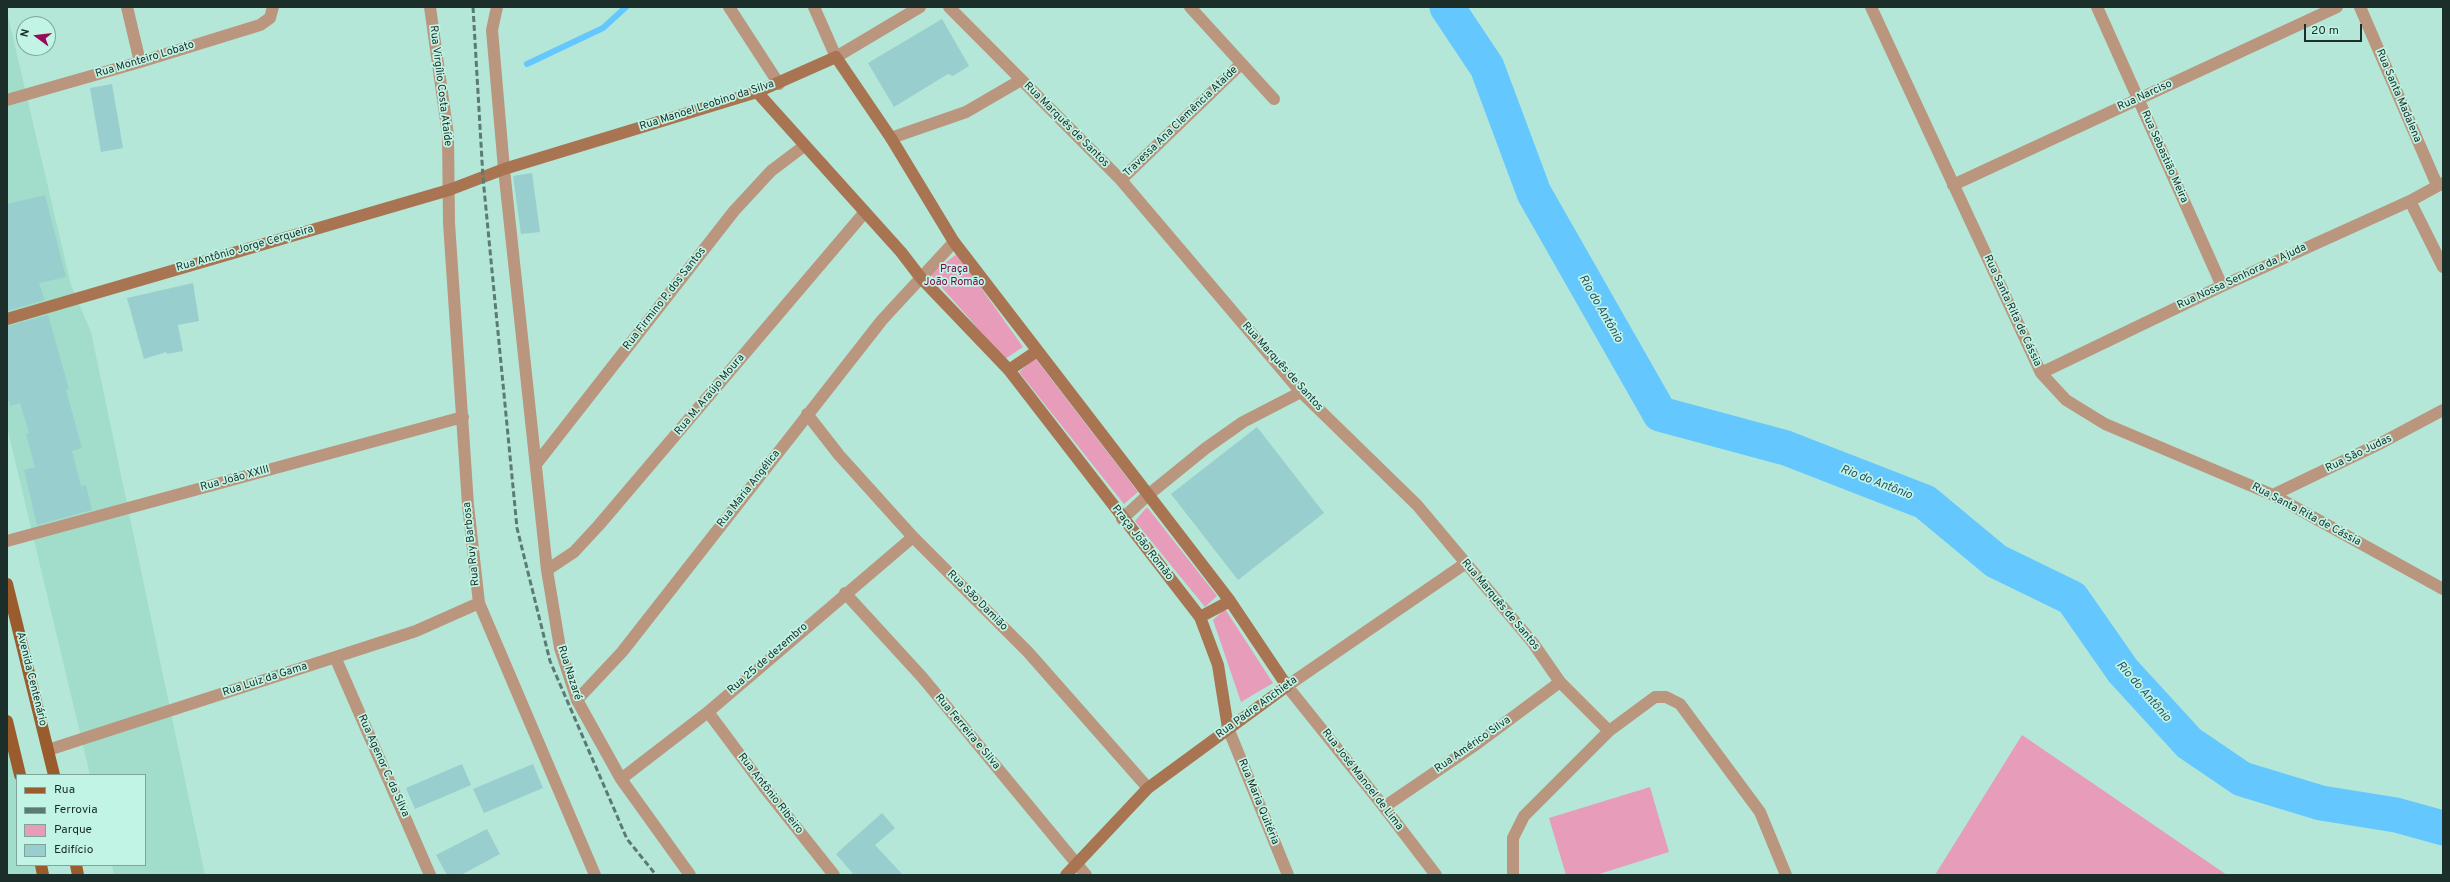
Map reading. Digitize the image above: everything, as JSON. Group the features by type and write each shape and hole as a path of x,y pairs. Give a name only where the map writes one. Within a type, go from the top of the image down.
{"main road":[{"name":"Avenida Centenário","path":"7,584 54,774"},
{"path":"7,720 12,761 19,774"}],"street":[{"path":"127,7 140,62"},
{"name":"Rua Monteiro Lobato","path":"7,100 140,62 260,24 270,18 273,7"},
{"name":"Rua Virgílio Costa Ataíde","path":"430,7 448,135 449,190"},
{"name":"Rua Nazaré","path":"497,7 492,30 504,169 537,463 547,570 560,648 577,700 621,779 690,875"},
{"path":"729,7 779,84"},
{"path":"814,7 836,57 891,138 954,242 1230,601 1287,686"},
{"name":"Rua Manoel Leobino da Silva","path":"483,178 504,169 779,84 836,57 920,7"},
{"name":"Rua Marquês de Santos","path":"949,7 1121,180 1301,392 1417,505 1533,643 1560,682 1609,731"},
{"path":"1190,7 1274,98"},
{"name":"Rua Santa Rita de Cássia","path":"1871,7 2041,373 2066,400 2105,424 2273,495 2443,589"},
{"name":"Rua Sebastião Meira","path":"2098,7 2222,286"},
{"name":"Rua Narciso","path":"1953,185 2337,7"},
{"name":"Rua Santa Madalena","path":"2360,7 2440,184"},
{"name":"Travessa Ana Clemência Ataíde","path":"1121,180 1241,64"},
{"path":"891,138 966,112 1021,80"},
{"name":"Praça João Romão","path":"757,92 865,212 921,278 1008,370 1122,519 1200,617 1218,665 1228,728"},
{"name":"Rua Firmino P. dos Santos","path":"537,463 734,211 771,171 804,146"},
{"name":"Rua Antônio Jorge Cerqueira","path":"7,319 449,190 483,178"},
{"name":"Rua Nossa Senhora da Ajuda","path":"2041,373 2222,286 2410,200 2440,184"},
{"name":"Rua Ruy Barbosa","path":"449,190 468,505 479,603 595,875"},
{"path":"2410,200 2443,268"},
{"name":"Rua M. Araújo Moura","path":"547,570 574,552 600,525 865,212"},
{"name":"Rua Maria Angélica","path":"577,700 622,652 882,320 954,242"},
{"path":"1008,370 1037,351"},
{"path":"1122,519 1148,494 1206,448 1243,422 1301,392"},
{"name":"Rua São Judas","path":"2273,495 2381,443 2443,410"},
{"name":"Rua São Damião","path":"807,414 839,454 913,537 1028,652 1148,788"},
{"name":"Rua João XXIII","path":"7,541 463,417"},
{"name":"Rua 25 de dezembro","path":"621,779 708,712 845,593 913,537"},
{"name":"Rua Padre Anchieta","path":"1066,875 1148,788 1287,686 1466,563"},
{"name":"Rua Ferreira e Silva","path":"845,593 922,677 1086,875"},
{"path":"1200,617 1230,601"},
{"name":"Rua Luiz da Gama","path":"48,750 416,631 479,603"},
{"name":"Rua Agenor C. da Silva","path":"336,657 430,875"},
{"name":"Rua Américo Silva","path":"1384,807 1478,743 1560,682"},
{"name":"Rua José Manoel de Lima","path":"1287,686 1384,807 1436,875"},
{"path":"1513,875 1513,838 1524,816 1609,731 1656,697 1666,697 1680,704 1760,812 1786,875"},
{"name":"Rua Antônio Ribeiro","path":"708,712 764,787 834,875"},
{"name":"Rua Maria Quitéria","path":"1228,728 1288,875"}],"shaded area":[{"path":"7,12 16,56 17,56 71,285 91,332 205,875 114,875 112,866 146,866 146,774 90,774 7,427"},
{"path":"7,734 17,774 16,866 39,866 41,875 7,875"}],"green space":[{"name":"Praça João Romão","path":"957,254 1023,347 1005,359 930,274"},
{"path":"1035,358 1138,492 1124,504 1019,372"},
{"path":"1147,507 1217,596 1205,607 1135,521"},
{"path":"1225,609 1273,683 1241,702 1213,620"},
{"path":"2022,735 2227,875 1935,875"},
{"path":"1650,787 1669,852 1596,875 1566,875 1549,818"}],"building":[{"path":"942,19 969,66 953,76 948,74 894,107 868,63"},
{"path":"112,84 123,148 101,152 90,88"},
{"path":"532,173 540,232 521,234 513,176"},
{"path":"45,195 66,277 39,283 45,300 7,311 7,204"},
{"path":"193,283 199,321 178,325 183,351 167,354 166,352 144,359 127,298"},
{"path":"48,315 69,389 66,390 82,448 72,451 81,486 86,485 92,510 37,525 24,470 35,467 26,434 29,433 20,403 10,406 7,395 7,326"},
{"path":"1257,427 1324,513 1238,580 1171,494"},
{"path":"462,764 471,785 415,809 406,788"},
{"path":"533,764 543,788 484,813 473,789"},
{"path":"882,813 895,828 875,845 903,875 854,875 836,854"},
{"path":"487,829 500,854 461,875 447,875 436,855"}],"waterway":[{"path":"527,64 603,28 626,7"},
{"name":"Rio do Antônio","path":"1447,7 1487,67 1534,193 1660,414 1786,448 1925,502 1996,561 2072,598 2123,671 2189,743 2242,779 2321,803 2396,815 2443,828"}],"railway":[{"path":"473,7 483,178 517,528 550,661 627,839 656,875"}]}
